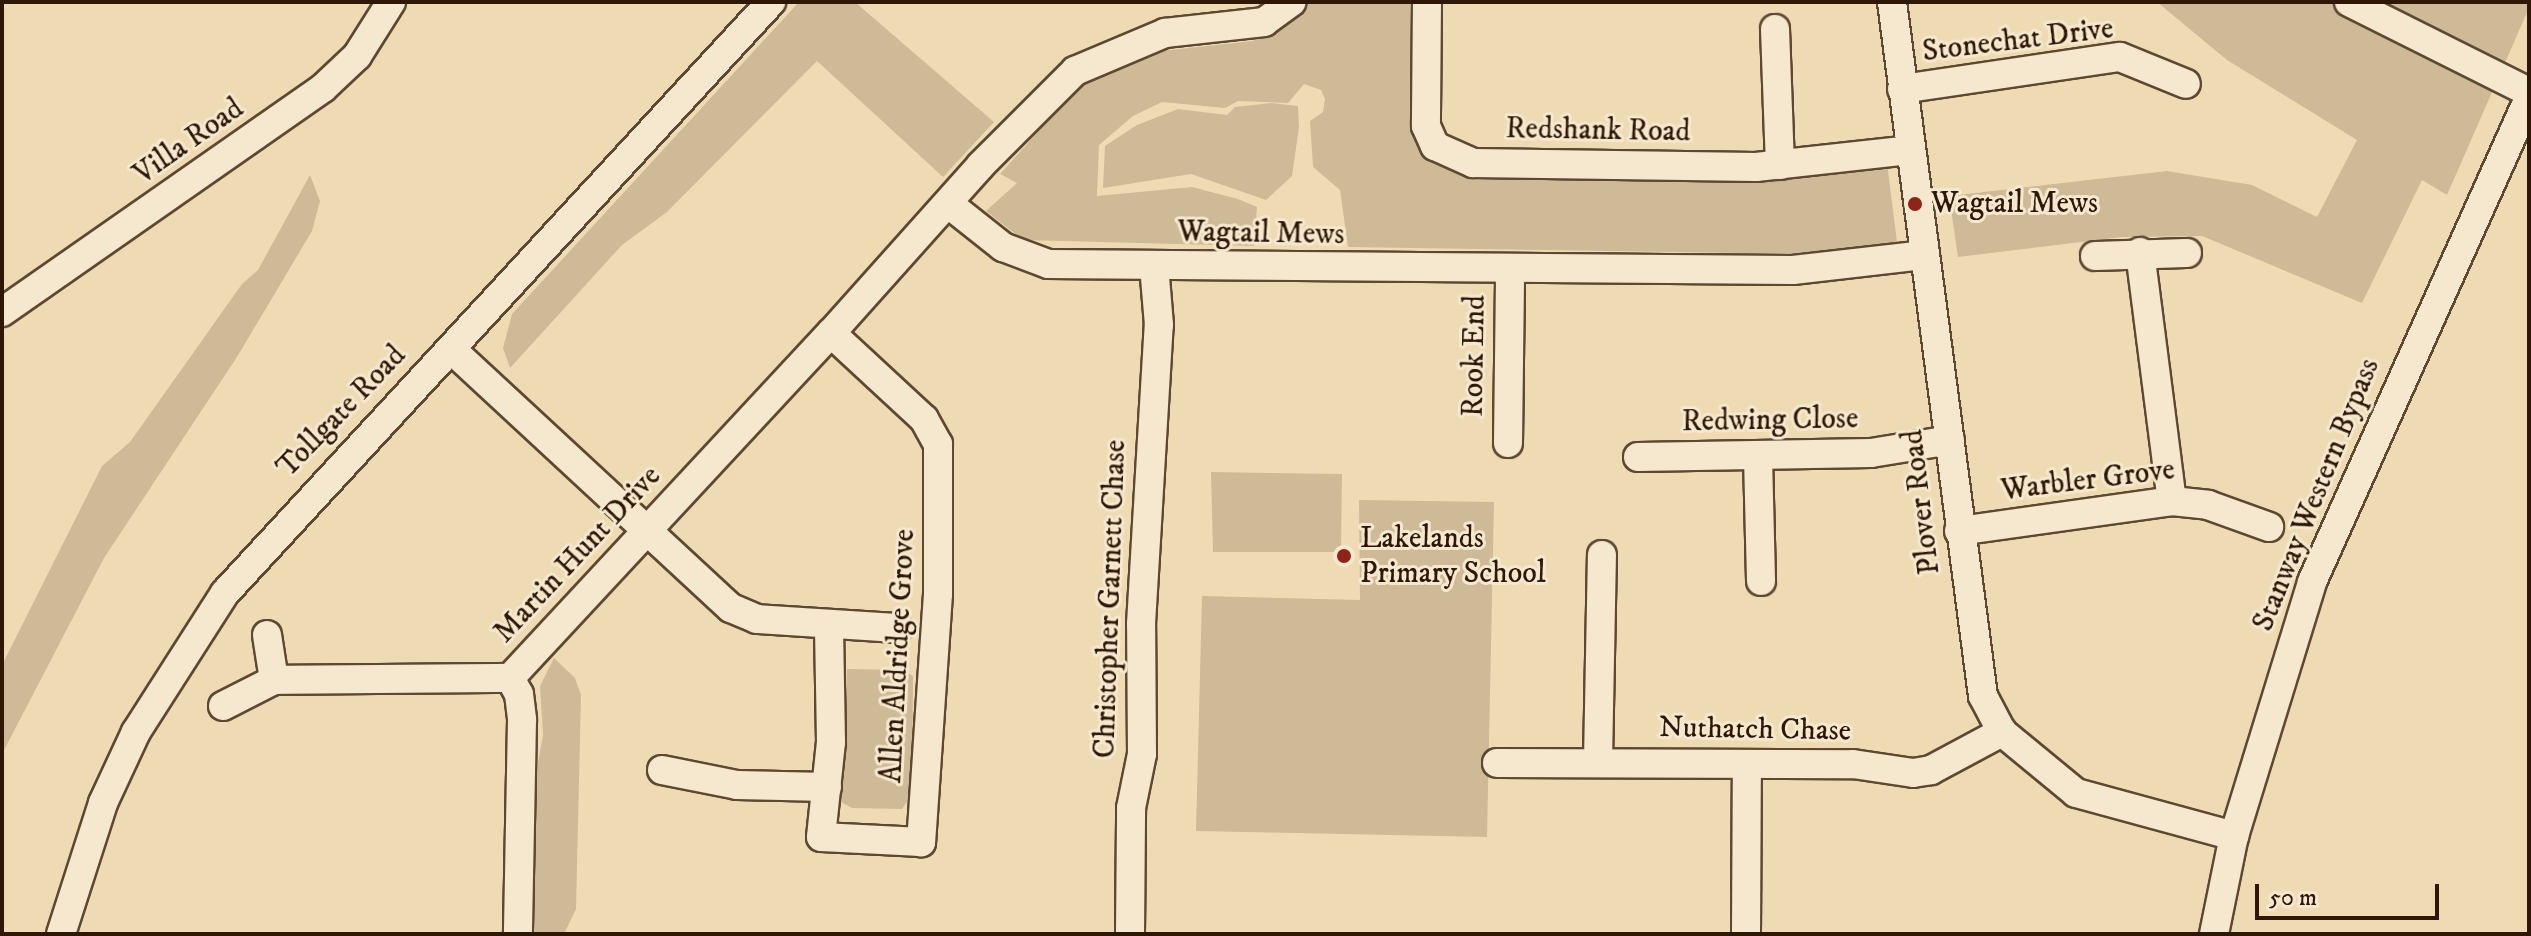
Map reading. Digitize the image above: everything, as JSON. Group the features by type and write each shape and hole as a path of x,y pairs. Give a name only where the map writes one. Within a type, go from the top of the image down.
{"street":[{"name":"Villa Road","path":"2,312 323,88 357,56 391,2"},
{"name":"Tollgate Road","path":"61,934 103,803 170,672 256,555 771,2"},
{"name":"Martin Hunt Drive","path":"223,706 274,680 510,678 950,205 981,165 1075,71 1165,33 1264,22 1292,2"},
{"name":"Redshank Road","path":"1427,2 1426,126 1435,146 1458,158 1512,164 1780,165 1909,150"},
{"name":"Plover Road","path":"1892,2 1909,150 1950,440 1973,648 1983,696 2002,732 2076,793 2234,836"},
{"path":"2349,2 2529,95"},
{"path":"1775,29 1780,165"},
{"name":"Stonechat Drive","path":"1902,89 2120,57 2186,84"},
{"name":"Stanway Western Bypass","path":"2214,934 2234,836 2312,582 2529,95"},
{"name":"Wagtail Mews","path":"950,205 1021,258 1048,264 1793,270 1925,255"},
{"path":"2140,252 2172,501"},
{"path":"2095,256 2140,252 2187,253"},
{"name":"Christopher Garnett Chase","path":"1130,934 1131,808 1142,754 1141,624 1159,325 1154,266"},
{"name":"Rook End","path":"1508,443 1510,270"},
{"name":"Allen Aldridge Grove","path":"829,625 831,742 821,837 921,842 938,594 938,444 924,419 831,333"},
{"path":"451,349 731,608 757,619 898,628"},
{"name":"Redwing Close","path":"1638,457 1871,453 1950,440"},
{"path":"1758,457 1761,581"},
{"name":"Warbler Grove","path":"1959,531 2172,501 2208,505 2269,527"},
{"path":"1598,761 1602,555"},
{"path":"267,635 274,680"},
{"path":"510,678 519,694 522,720 518,934"},
{"name":"Nuthatch Chase","path":"1497,763 1853,764 1913,773 1931,770 2002,732"},
{"path":"1746,934 1747,766"},
{"path":"662,770 737,785 827,787"}],"shaded area":[{"path":"799,2 855,2 994,122 943,177 817,61 667,212 622,245 510,368 503,348 512,314"},
{"path":"1304,2 1420,2 1437,161 1446,167 1887,163 1897,242 1805,254 1348,247 1340,190 1313,167 1310,121 1323,112 1325,99 1321,90 1304,84 1288,103 1238,101 1225,108 1162,102 1133,116 1099,145 1097,196 1192,187 1238,199 1257,207 1254,246 1023,240 986,211 1017,183 1000,174 1073,93 1101,74 1161,51 1253,41 1281,28"},
{"path":"2157,2 2529,2 2529,8 2447,195 2422,180 2362,303 2202,236 2122,237 1958,257 1949,196 2167,171 2252,185 2317,217 2357,140 2227,60"},
{"path":"1271,103 1298,106 1299,127 1292,176 1266,200 1191,174 1103,188 1105,146 1137,125 1178,109 1227,115 1235,107"},
{"path":"310,175 320,201 312,231 237,357 104,558 2,754 2,665 102,466 130,442 242,284 258,270"},
{"path":"1211,472 1342,474 1341,552 1213,552"},
{"path":"1359,500 1494,502 1487,837 1196,831 1202,596 1360,600"},
{"path":"554,658 575,678 581,695 576,909 564,934 529,934 526,774 536,774 543,735 540,686"},
{"path":"847,669 904,670 913,676 912,794 902,809 852,808 841,802"}],"place":[{"name":"Wagtail Mews","path":"1915,204"},
{"name":"Lakelands Primary School","path":"1344,556"}]}
